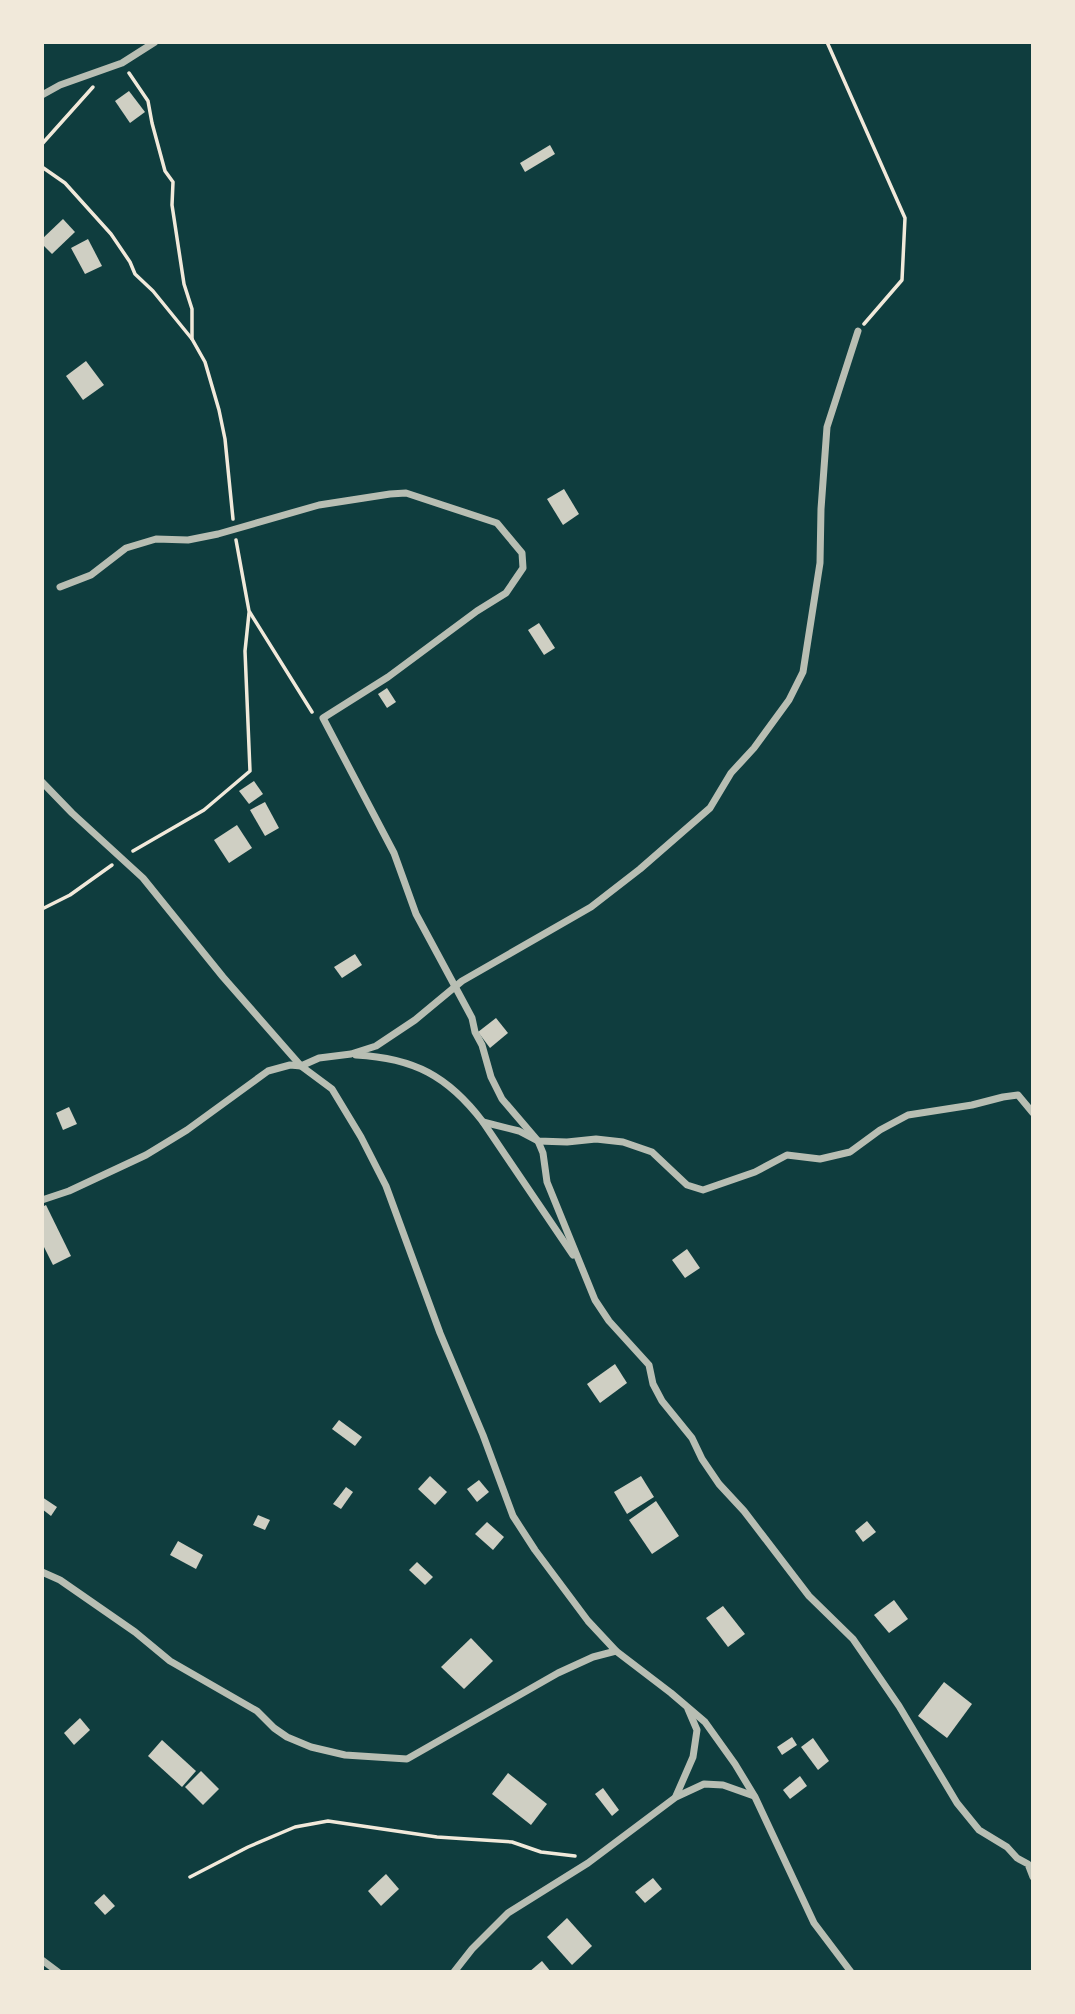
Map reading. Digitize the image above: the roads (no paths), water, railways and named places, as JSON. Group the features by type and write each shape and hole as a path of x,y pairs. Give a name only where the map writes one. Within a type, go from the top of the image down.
{"street":[{"path":"42,95 60,85 122,62 155,42"},
{"path":"351,1055 376,1046 487,965 591,907 682,834 710,808 731,774 789,700 803,671 820,564 827,427 858,331"},
{"path":"60,587 91,575 126,548 156,539 188,540 234,530 319,505 406,493 497,523 522,553 523,568 506,593 477,611 388,677 323,718 394,853 416,914 472,1018 491,1077 502,1099 538,1141 543,1153 547,1182 594,1300 609,1321 649,1365 653,1384 662,1401 692,1438 702,1459 719,1483 744,1511 808,1596 853,1639 899,1706 964,1811 979,1830 1028,1864 1033,1877"},
{"path":"42,782 143,878 223,977 301,1066 332,1089 386,1186 513,1516 588,1621 616,1651 705,1722 755,1797 814,1923 851,1972"},
{"path":"42,1200 69,1191 146,1155 187,1130 268,1071 290,1065 301,1066 319,1058 386,1056 442,1079 466,1100 578,1263"},
{"path":"483,1122 519,1131 538,1141 596,1139 623,1142 652,1152 687,1185 703,1190 755,1172 787,1155 820,1159 850,1152 880,1130 908,1115 1018,1095 1033,1113"},
{"path":"42,1572 60,1580 135,1632 170,1661 257,1712 287,1737 311,1747 345,1755 407,1759 558,1672 593,1657 616,1651"},
{"path":"676,1797 693,1757 697,1730 688,1707"},
{"path":"454,1972 472,1949 508,1913 587,1863 676,1797 704,1784 723,1785 755,1797"},
{"path":"42,1960 58,1972"}]}
